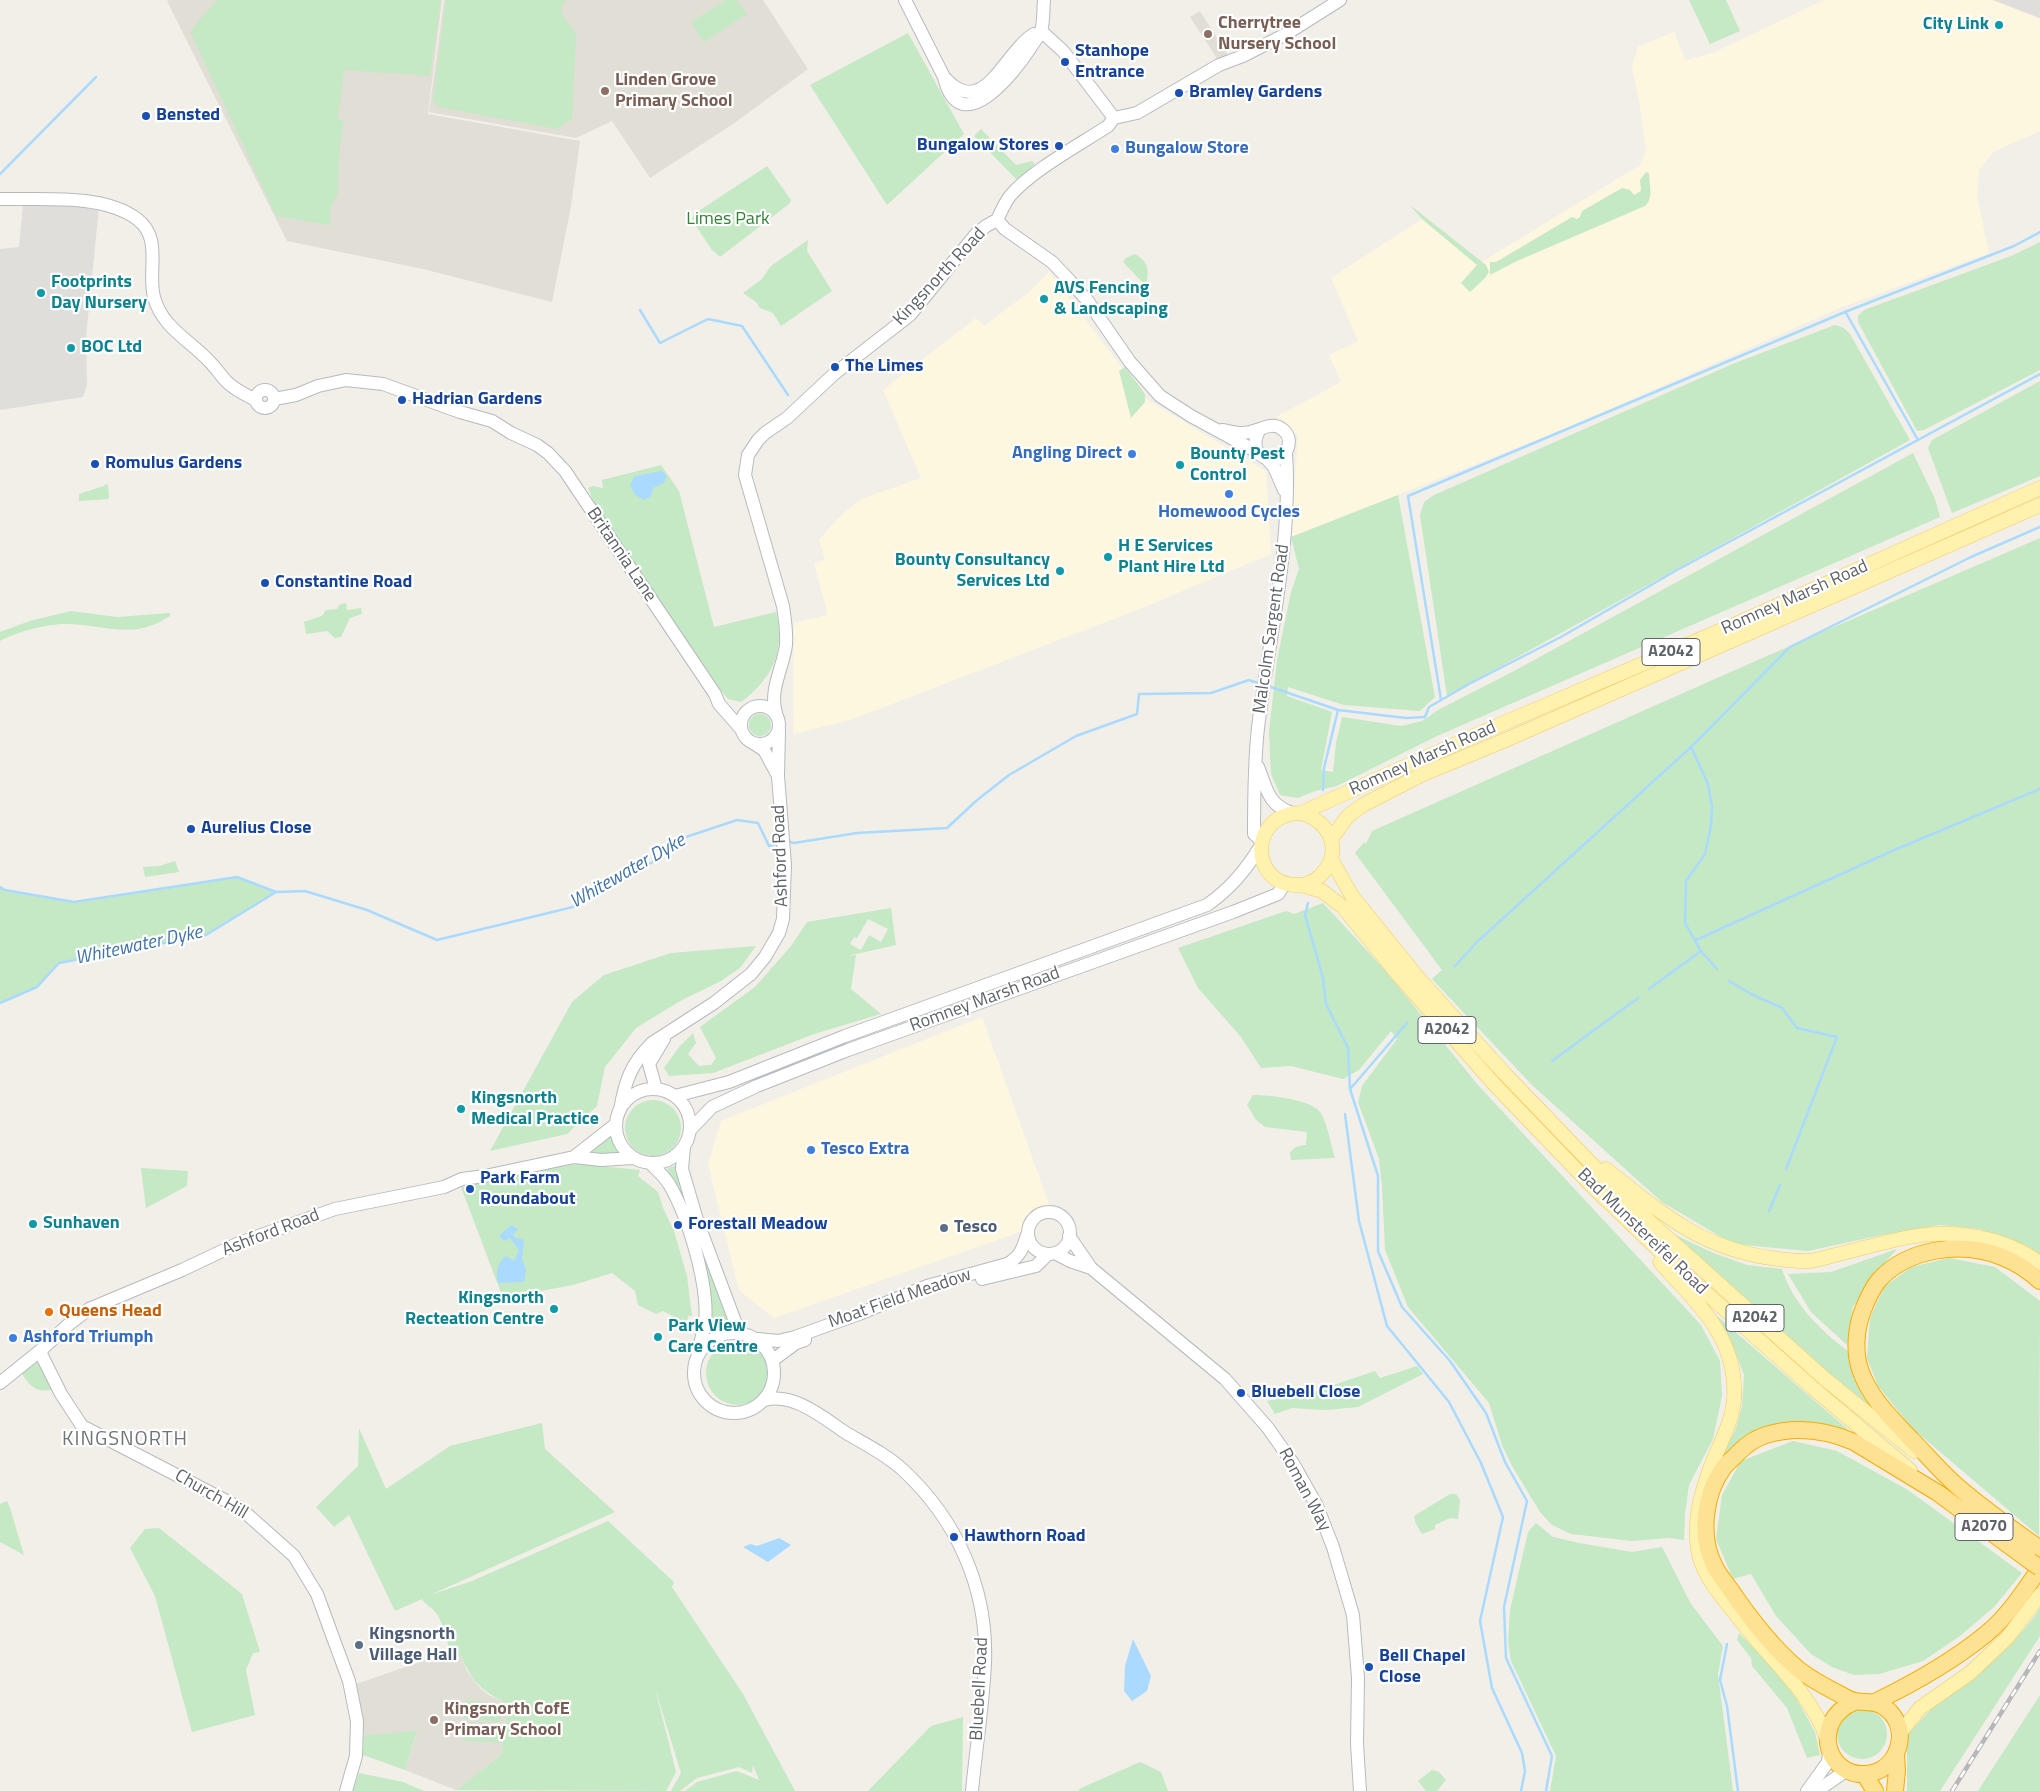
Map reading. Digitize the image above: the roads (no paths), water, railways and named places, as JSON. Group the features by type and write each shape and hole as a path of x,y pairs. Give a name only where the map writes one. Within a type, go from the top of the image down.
{"highway":[{"path":"1956,1485 1890,1418 1868,1388 1860,1368 1856,1336 1868,1299 1878,1281 1900,1262 1922,1254 1944,1250 1978,1250 2003,1257 2040,1281"},
{"path":"1854,1702 1825,1687 1798,1669 1752,1618 1715,1567 1707,1545 1705,1517 1712,1491 1724,1467 1745,1447 1764,1435 1788,1430 1807,1430 1829,1433 1854,1442 1938,1493"},
{"name":"Bad Munstereifel Road","path":"1956,1485 2038,1559"},
{"name":"Bad Munstereifel Road","path":"1938,1493 2038,1559"},
{"path":"1874,1702 1917,1682 1988,1632 2018,1599 2038,1559"},
{"path":"1895,1791 1896,1755 1900,1744 1900,1733 1898,1723 1892,1714 1874,1702 1864,1700 1845,1706 1832,1720 1828,1744 1834,1758 1848,1770 1864,1774 1882,1769 1896,1755"},
{"path":"1864,1774 1875,1791"}],"main road":[{"name":"Romney Marsh Road","path":"1297,813 1736,624 2040,488"},
{"name":"Romney Marsh Road","path":"1331,839 1348,816 1363,805 1421,775 2040,504"},
{"path":"1297,813 1311,816 1320,822 1331,839 1331,860 1320,877 1300,885 1285,883 1275,878 1267,869 1262,858 1261,844 1267,828 1274,821 1297,813"},
{"name":"Bad Munstereifel Road","path":"1331,860 1352,896 1420,979 1504,1073 1630,1204 1825,1378 1956,1485"},
{"name":"Bad Munstereifel Road","path":"1300,885 1322,891 1342,907 1494,1084 1589,1183 1669,1260 1740,1324 1938,1493"},
{"path":"1567,1137 1680,1227 1737,1251 1771,1258 1810,1261 1911,1237 1956,1234 1998,1241 2028,1255 2040,1263"},
{"path":"1589,1183 1706,1314 1715,1325 1724,1342 1732,1370 1734,1401 1726,1433 1702,1489 1696,1519 1698,1551 1707,1576 1744,1625 1805,1696 1821,1723 1828,1744"},
{"path":"1900,1733 1920,1708 1970,1673 2007,1638 2040,1595"}],"street":[{"path":"905,0 944,77 948,90 954,99 965,104 975,104 982,100 1010,76 1041,31 1044,0"},
{"name":"Kingsnorth Road","path":"776,714 773,703 786,645 786,622 745,475 748,455 765,433 787,418 834,374 910,315 976,234 997,220 1005,203 1015,191 1063,155 1108,126 1114,118 1137,113 1211,69 1243,56 1286,34 1340,0"},
{"path":"1041,31 1063,51 1114,118"},
{"name":"Britannia Lane","path":"0,199 98,203 120,210 136,218 146,228 152,240 154,296 163,317 184,340 210,362 228,384 256,400 259,406 266,408 272,405 274,399 296,395 318,386 346,380 372,381 460,412 482,425 511,433 537,445 549,454 565,471 715,694 719,704 741,729"},
{"path":"997,220 1005,229 1052,262 1070,281 1087,300 1130,362 1160,396 1217,430 1263,456 1279,458 1286,453 1289,447 1289,438 1284,430 1276,426 1270,425 1259,431 1217,430"},
{"path":"1259,431 1255,437 1255,445 1263,456"},
{"name":"Malcolm Sargent Road","path":"1261,844 1254,834 1258,729 1278,602 1285,530 1286,453"},
{"name":"Malcolm Sargent Road","path":"1263,456 1274,467 1286,495"},
{"name":"Kingsnorth Road","path":"757,705 777,680"},
{"name":"Britannia Lane","path":"715,694 730,706 745,712"},
{"path":"757,705 768,707 776,714 779,721 779,730 774,738 767,743 753,743 743,735 740,723 745,712 757,705"},
{"name":"Ashford Road","path":"620,1110 624,1087 632,1068 652,1043 751,974 765,957 779,933 783,918 783,848 778,776 779,730"},
{"name":"Ashford Road","path":"753,743 764,750 778,776"},
{"name":"Malcolm Sargent Road","path":"1256,763 1271,800 1280,809 1297,813"},
{"name":"Romney Marsh Road","path":"674,1096 729,1082 907,1013 1207,905 1225,893 1244,873 1261,844"},
{"name":"Romney Marsh Road","path":"691,1129 712,1107 736,1095 866,1043 1233,912 1278,894 1285,883"},
{"name":"Ashford Road","path":"656,1089 649,1064 668,1033"},
{"path":"684,1147 676,1157 664,1162 651,1164 633,1158 620,1143 616,1124 620,1110 626,1101 635,1094 645,1090 656,1089 674,1096 684,1105 689,1116 691,1129 684,1147 682,1168 694,1210 739,1332"},
{"name":"Ashford Road","path":"574,1157 616,1124"},
{"name":"Ashford Road","path":"0,1383 41,1350 68,1324 89,1309 182,1270 238,1243 335,1209 444,1187 462,1179 574,1157 601,1160 633,1158"},
{"path":"651,1164 668,1183 675,1195 687,1225 703,1286 705,1322 696,1358 694,1374 697,1388 704,1400 712,1406 730,1413 739,1413 750,1410 765,1400 774,1382 774,1367 767,1348 758,1339 739,1332 722,1334 710,1340 696,1358"},
{"path":"1048,1212 1056,1213 1066,1222 1070,1236 1067,1244 1052,1254 1041,1253 1034,1248 1028,1235 1031,1221 1041,1213 1048,1212"},
{"name":"Moat Field Meadow","path":"758,1339 778,1341 795,1336 859,1314 927,1286 1007,1264 1015,1260 1022,1251 1028,1235"},
{"name":"Roman Way","path":"1070,1236 1091,1268 1225,1379 1268,1428 1294,1465 1317,1506 1333,1547 1352,1615 1358,1678 1357,1744 1360,1791"},
{"name":"Moat Field Meadow","path":"774,1367 796,1343 885,1309 951,1287 1036,1266 1052,1254"},
{"name":"Roman Way","path":"1052,1254 1091,1268"},
{"name":"Church Hill","path":"41,1350 60,1394 82,1426 240,1508 294,1556 318,1594 349,1681 357,1720 356,1756 346,1791"},
{"name":"Bluebell Road","path":"774,1367 783,1390 792,1401"},
{"name":"Bluebell Road","path":"765,1400 777,1398 792,1401 865,1444 902,1470 929,1497 958,1540 977,1592 985,1639 985,1663 972,1791"},
{"path":"1807,1791 1828,1762 1828,1744"},
{"path":"1817,1791 1848,1770"}],"water":[{"path":"662,471 667,476 664,483 653,488 651,496 644,500 635,495 630,485 635,476"},
{"path":"511,1225 518,1229 513,1235 514,1237 524,1240 522,1259 526,1270 524,1282 498,1283 497,1272 501,1261 506,1256 514,1261 519,1250 510,1238 505,1241 499,1236"},
{"path":"779,1538 791,1545 768,1562 743,1547 750,1544 757,1546"},
{"path":"1133,1639 1151,1676 1147,1691 1132,1701 1124,1691 1125,1666"}],"waterway":[{"path":"0,174 96,77"},
{"path":"1441,700 1408,496 1845,312 2014,246 2040,232"},
{"path":"640,310 660,343 708,319 742,326 788,395"},
{"path":"1846,313 1918,440"},
{"path":"1268,686 1338,710 1406,718 1425,717 1429,707 1469,684 1561,637 1677,570 2040,374"},
{"path":"1455,966 1477,942 1691,747 1790,647 1971,557 2040,527"},
{"name":"Whitewater Dyke","path":"787,841 794,843 857,833 947,828 976,801 1009,775 1076,736 1137,714 1139,694 1211,693 1249,680 1260,684"},
{"path":"1323,790 1324,768 1338,710"},
{"path":"1691,747 1708,784 1712,807 1711,826 1705,854 1686,881 1685,923 1701,951 1717,969"},
{"path":"1696,940 1892,851 2040,789"},
{"name":"Whitewater Dyke","path":"0,1003 37,987 59,963 206,935 276,892 305,891 367,910 437,940 573,907 604,887 653,862 683,838 737,820 758,823 769,846 779,843"},
{"path":"0,887 5,890 74,902 237,877 276,892"},
{"path":"1308,903 1305,915 1323,978 1326,1004 1348,1048 1350,1089 1378,1176 1378,1251 1402,1307 1450,1361 1486,1413 1505,1462 1527,1501 1504,1607 1506,1658 1552,1756 1546,1791"},
{"path":"1649,989 1701,951"},
{"path":"1729,981 1751,994 1782,1008 1797,1028 1837,1037 1786,1169"},
{"path":"1552,1061 1638,998"},
{"path":"1351,1088 1407,1023"},
{"path":"1345,1114 1359,1221 1387,1326 1449,1402 1481,1463 1503,1517 1480,1621 1492,1688 1522,1753 1525,1771 1521,1791"},
{"path":"1769,1211 1780,1185"},
{"path":"1727,1644 1720,1680 1727,1706 1738,1791"}],"railway":[{"path":"1952,1791 2040,1651"}],"place":[{"name":"City Link","path":"1999,25"},
{"name":"Cherrytree Nursery School","path":"1208,34"},
{"name":"Stanhope Entrance","path":"1065,62"},
{"name":"Linden Grove Primary School","path":"605,91"},
{"name":"Bramley Gardens","path":"1179,93"},
{"name":"Bensted","path":"146,116"},
{"name":"Bungalow Stores","path":"1059,146"},
{"name":"Bungalow Store","path":"1115,149"},
{"name":"Footprints Day Nursery","path":"41,293"},
{"name":"AVS Fencing & Landscaping","path":"1044,299"},
{"name":"BOC Ltd","path":"71,348"},
{"name":"The Limes","path":"835,367"},
{"name":"Hadrian Gardens","path":"402,400"},
{"name":"Angling Direct","path":"1132,454"},
{"name":"Romulus Gardens","path":"95,464"},
{"name":"Bounty Pest Control","path":"1180,465"},
{"name":"Homewood Cycles","path":"1229,494"},
{"name":"H E Services Plant Hire Ltd","path":"1108,557"},
{"name":"Bounty Consultancy Services Ltd","path":"1060,571"},
{"name":"Constantine Road","path":"265,583"},
{"name":"Aurelius Close","path":"191,829"},
{"name":"Kingsnorth Medical Practice","path":"461,1109"},
{"name":"Tesco Extra","path":"811,1150"},
{"name":"Park Farm Roundabout","path":"470,1189"},
{"name":"Sunhaven","path":"33,1224"},
{"name":"Forestall Meadow","path":"678,1225"},
{"name":"Tesco","path":"944,1228"},
{"name":"Kingsnorth Recteation Centre","path":"554,1309"},
{"name":"Queens Head","path":"49,1312"},
{"name":"Park View Care Centre","path":"658,1337"},
{"name":"Ashford Triumph","path":"13,1338"},
{"name":"Bluebell Close","path":"1241,1393"},
{"name":"Hawthorn Road","path":"954,1537"},
{"name":"Kingsnorth Village Hall","path":"359,1645"},
{"name":"Bell Chapel Close","path":"1369,1667"},
{"name":"Kingsnorth CofE Primary School","path":"434,1720"}],"district":[{"name":"KINGSNORTH","path":"125,1440"}],"park label":[{"name":"Limes Park","path":"728,220"}]}
